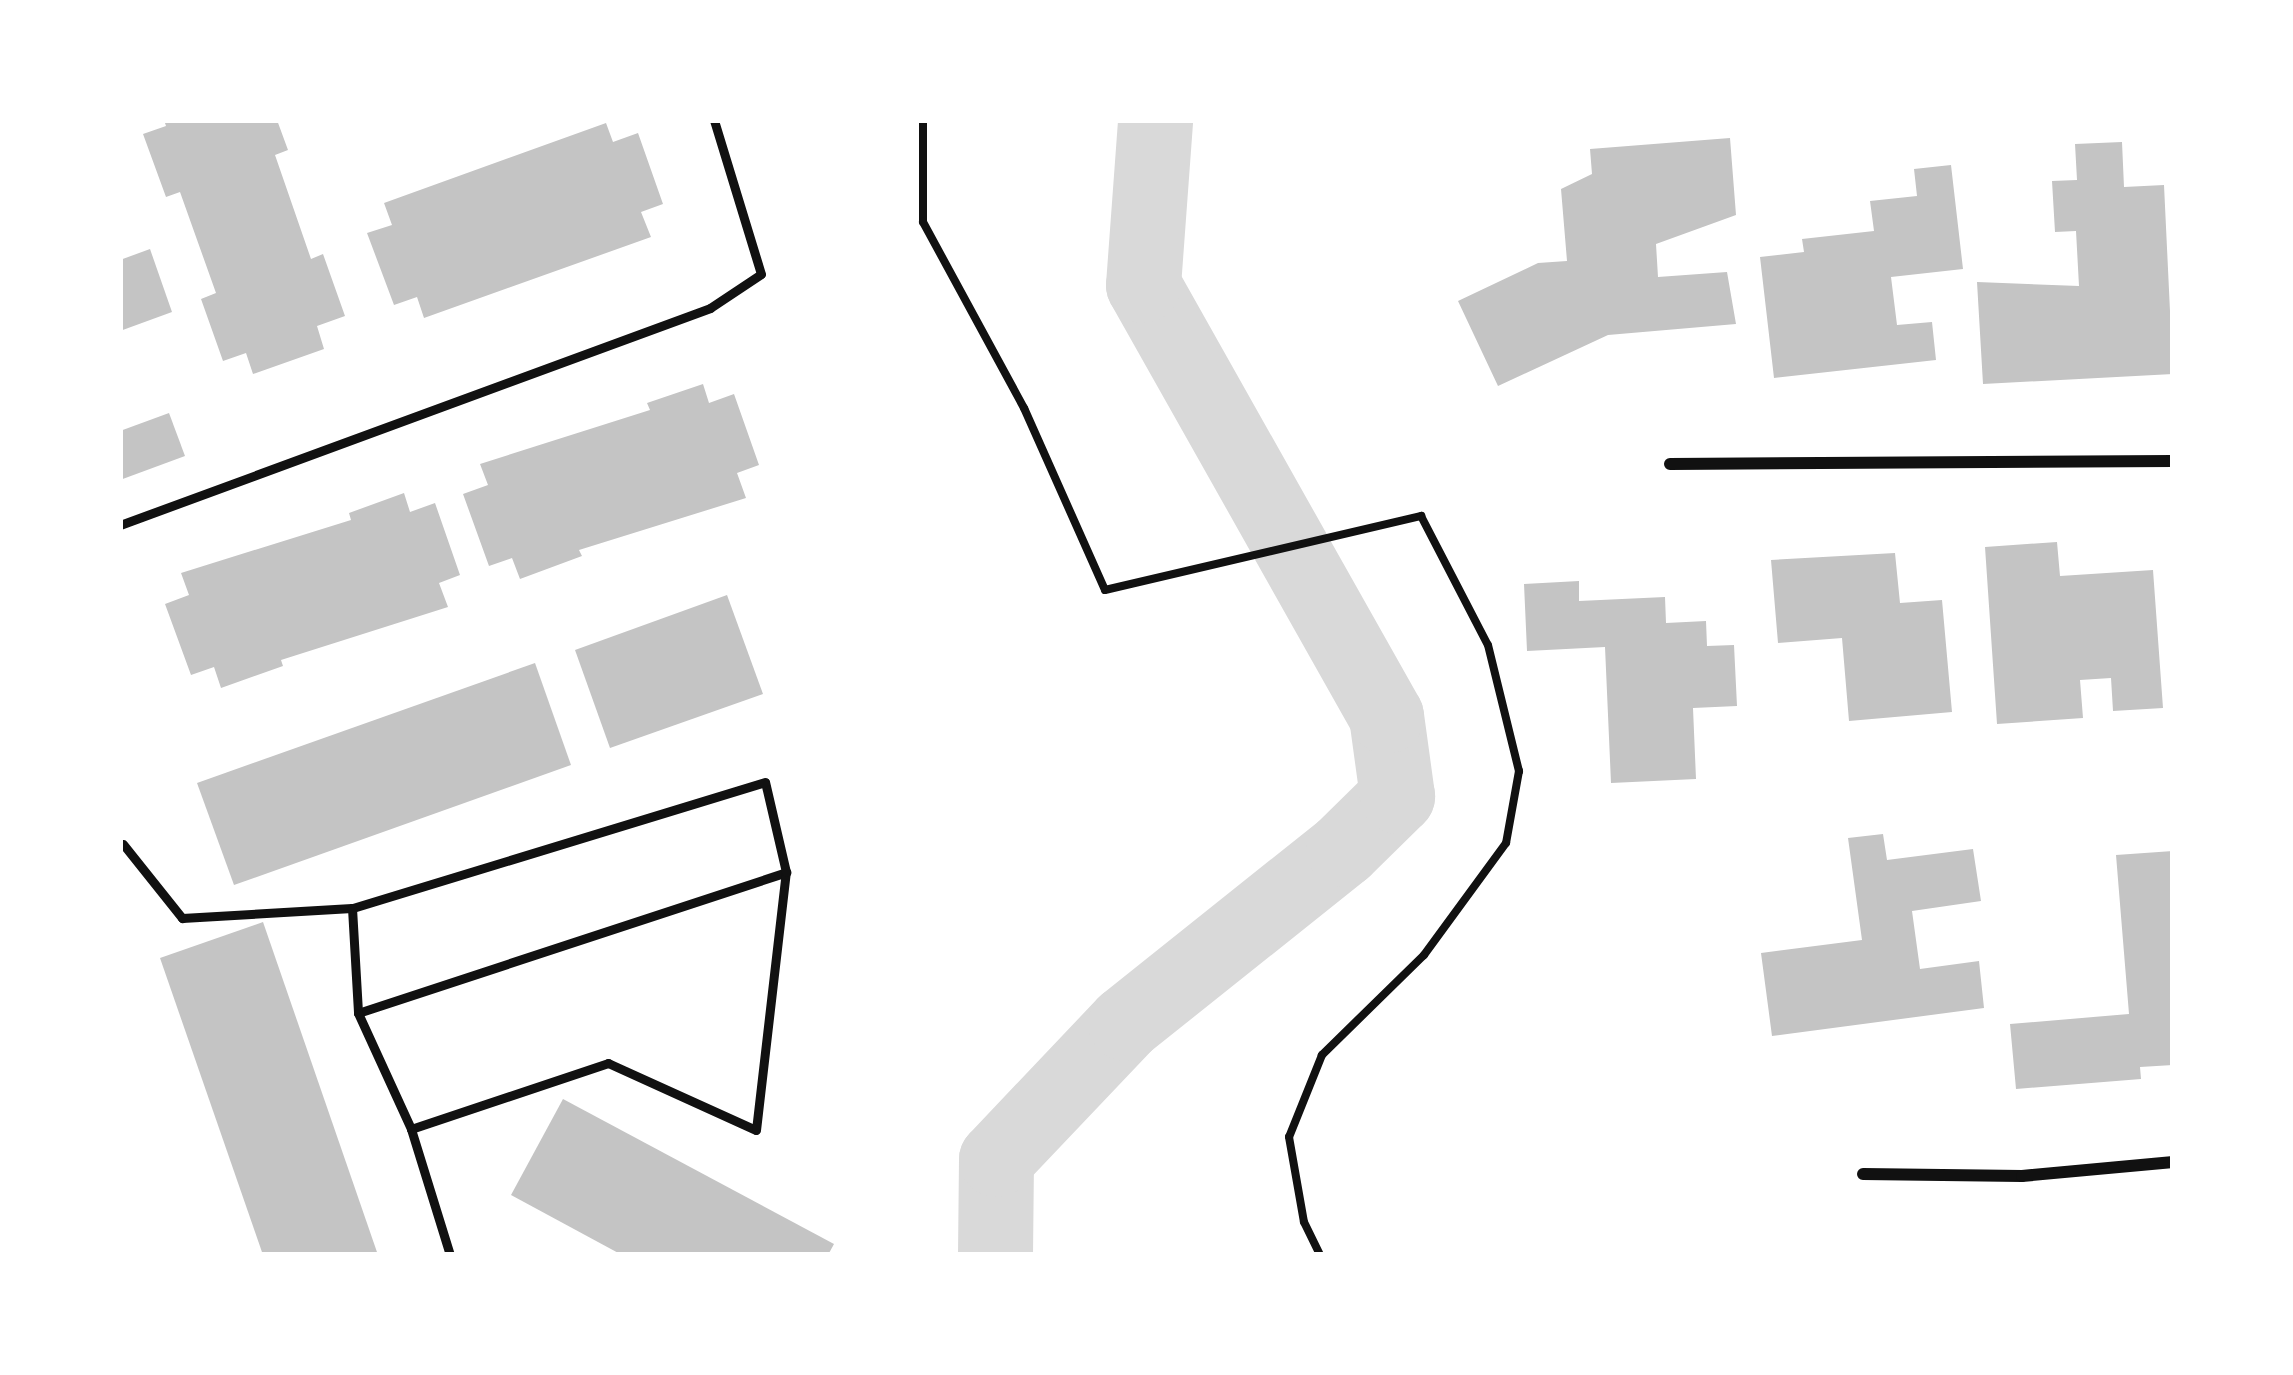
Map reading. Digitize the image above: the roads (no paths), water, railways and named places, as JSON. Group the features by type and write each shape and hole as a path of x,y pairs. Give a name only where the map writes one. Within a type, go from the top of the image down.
{"street":[{"path":"1670,464 2173,461"},
{"path":"1863,1174 2023,1176 2173,1162"}],"lane":[{"path":"120,525 710,308 761,274 713,120"},
{"path":"123,844 182,918 352,908 765,782 786,872 756,1130 608,1063 411,1129"},
{"path":"358,1013 786,872"},
{"path":"352,908 358,1013 411,1129 451,1255"}],"waterway":[{"path":"995,1255 996,1159 1125,1023 1343,849 1397,796 1386,716 1143,285 1155,120"}]}
